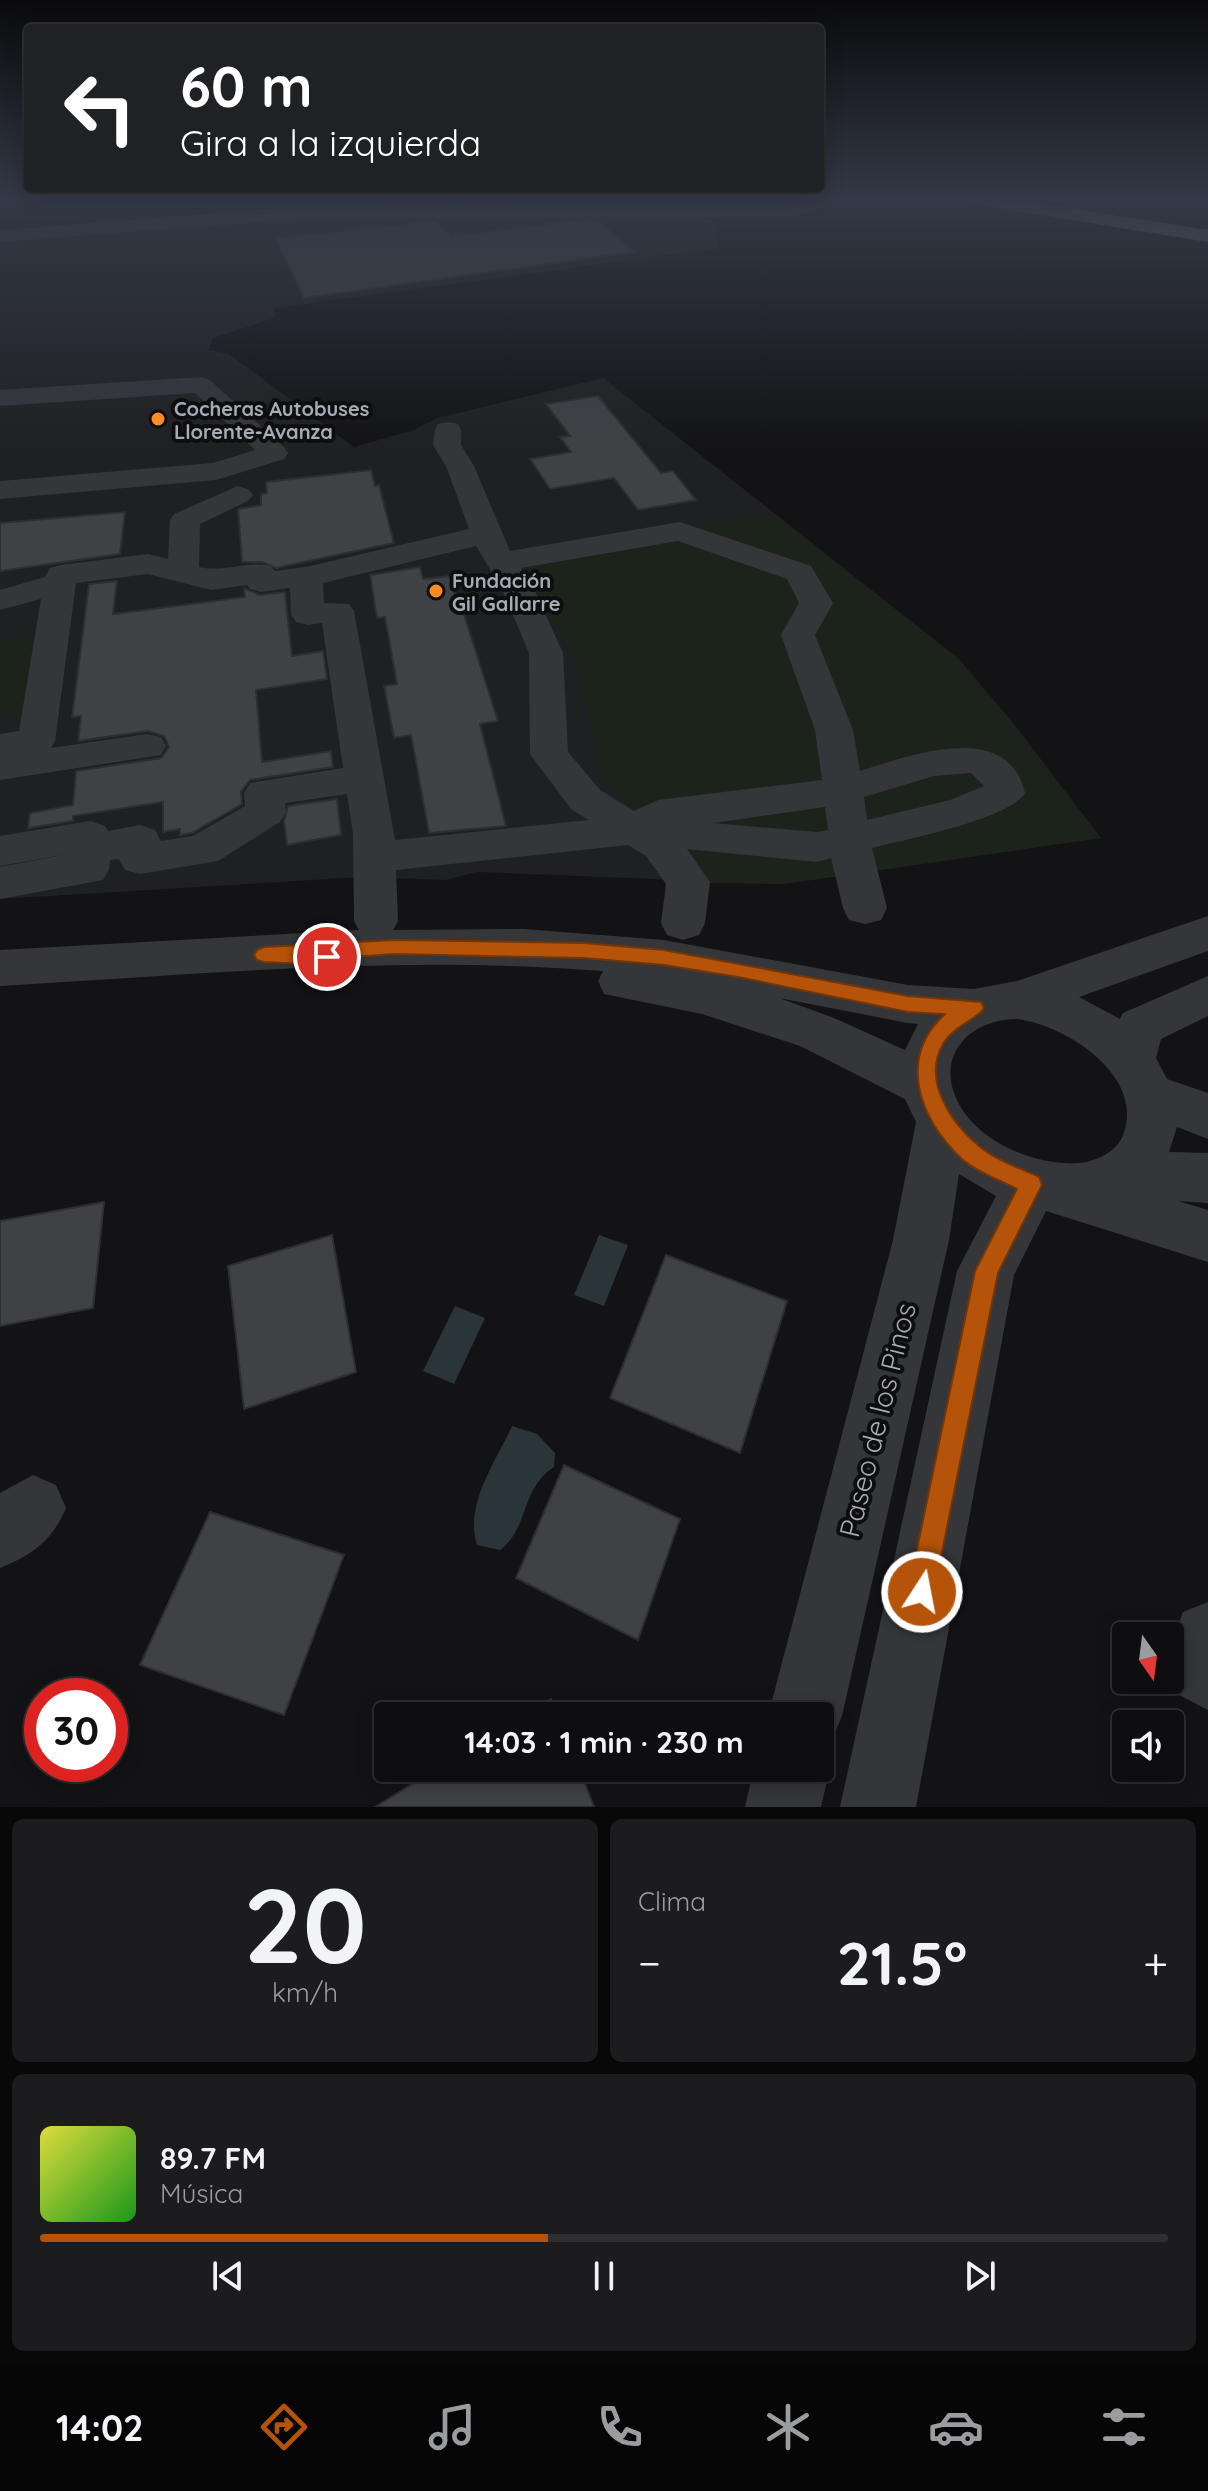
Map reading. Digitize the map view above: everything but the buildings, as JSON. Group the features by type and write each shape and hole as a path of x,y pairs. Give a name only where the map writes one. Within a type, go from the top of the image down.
{"street":[{"path":"0,398 201,385 274,453 216,471 0,490"},
{"path":"448,430 447,445 460,466 494,548 518,589 546,653 549,754 586,800 661,846 688,882 683,923"},
{"path":"183,573 185,520 238,495"},
{"path":"147,746 24,755 61,575 148,564 211,580 260,573 261,582 494,548 680,531 800,573 816,603 798,635 834,730 855,875 865,908"},
{"path":"306,577 308,615 337,611 375,857 376,921"},
{"path":"0,600 60,583"},
{"path":"375,857 635,830 817,847 961,811 1005,793 1003,779 995,768 966,760 941,762 843,789 658,814 635,830"},
{"path":"89,849 140,840 140,859 203,850 266,812 264,793 364,778"},
{"path":"0,851 90,836 88,869 0,883"},
{"path":"0,942 376,921 619,937 681,947 738,970"},
{"path":"934,1104 926,1065 931,1046 955,1016 1208,933"},
{"path":"0,968 343,948 524,947 664,958 908,1004 1048,1007 1083,1021 1114,1042 1140,1077 1208,1116"},
{"path":"264,955 472,965 669,989 812,1027 884,1061 934,1104 972,1154 1046,1187 1208,1236"},
{"path":"1046,1187 1094,1186 1122,1175 1140,1159 1150,1139 1153,1117 1140,1077 1140,1027 1208,995"},
{"name":"Paseo de los Pinos","path":"808,1702 921,1240 934,1104"},
{"path":"1122,1175 1208,1178"},
{"path":"878,1807 986,1271 1046,1187"},
{"path":"1208,1637 1200,1668 1208,1674"},
{"path":"783,1807 789,1782"}],"shaded area":[{"name":"Fundación Gil Gallarre","path":"0,283 457,283 275,308 274,318 213,338 209,350 229,354 354,447 414,430 437,418 603,378 959,659 1014,724 1101,838 784,884 477,872 446,880 361,877 0,899"},
{"path":"773,514 959,659 1101,838 784,884 708,883 600,774 579,670 515,555"},
{"path":"40,635 26,710 0,713 0,640"},
{"path":"599,1235 628,1245 604,1306 574,1295"},
{"path":"455,1306 485,1318 454,1384 423,1371"},
{"path":"512,1426 537,1434 555,1453 554,1467 535,1486 510,1541 500,1550 477,1545 475,1514 484,1484"}],"place":[{"name":"Cocheras Autobuses Llorente-Avanza","path":"158,419"},
{"name":"Fundación Gil Gallarre","path":"436,591"}],"route":[{"path":"327,957 264,955 343,948 467,946 584,951 664,958 738,970 908,1004 974,1008 955,1016 931,1046 926,1065 927,1086 942,1121 972,1154 1031,1185 986,1271 922,1592"}]}
